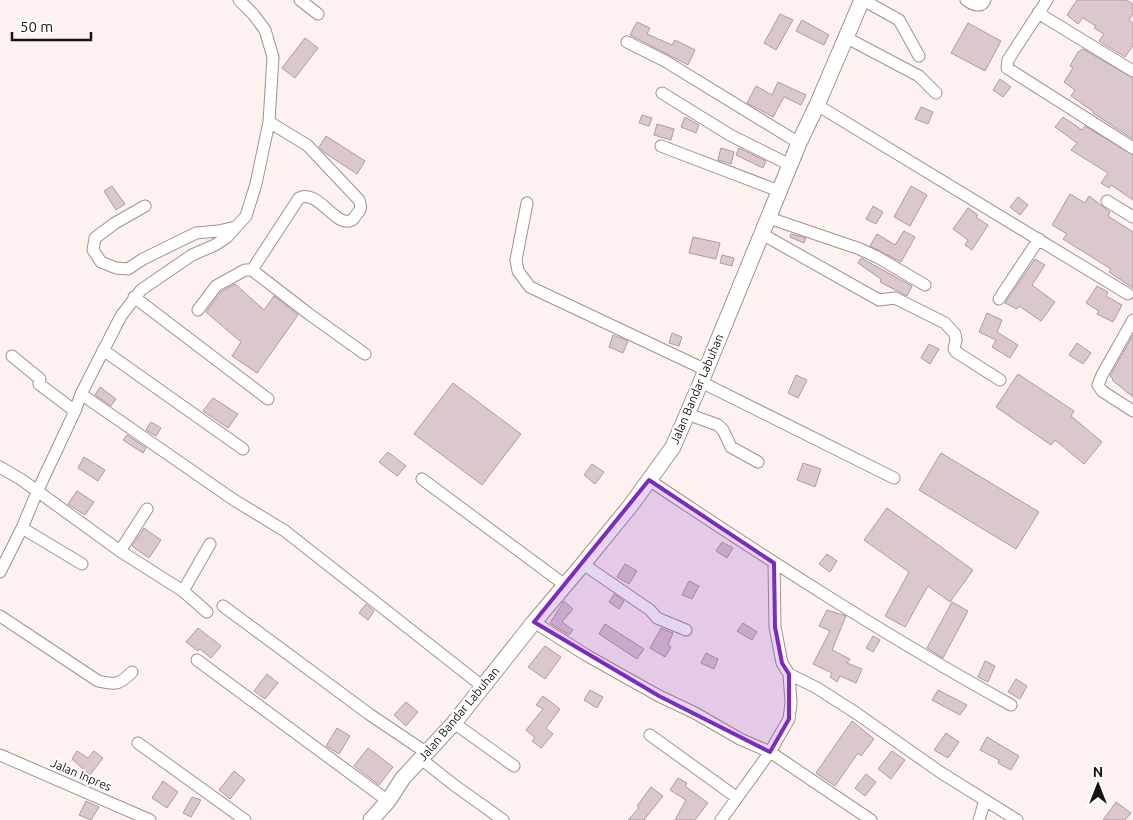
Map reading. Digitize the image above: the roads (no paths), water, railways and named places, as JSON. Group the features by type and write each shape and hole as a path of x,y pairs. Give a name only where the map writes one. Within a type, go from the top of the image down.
{"main road":[{"name":"Jalan Bandar Labuhan","path":"371,820 388,801 403,778 454,723 482,686 583,564 649,480 672,447 704,376 799,143 847,38 862,0"}],"street":[{"path":"0,572 103,350 121,316 134,297 140,290 192,255 215,245 227,237 246,216 269,122 273,57 265,30 239,0"},
{"path":"300,0 318,14"},
{"path":"862,0 899,20 919,56"},
{"path":"966,0 978,5 984,3 985,0"},
{"path":"1046,0 1008,60 1007,68 1133,148"},
{"path":"1038,13 1133,71"},
{"path":"847,38 919,76 936,93"},
{"path":"627,42 665,61 799,143"},
{"path":"662,93 730,135 790,165"},
{"path":"817,105 1128,294"},
{"path":"252,270 299,198 311,196 341,219 347,221 352,220 361,210 358,200 307,145 269,122"},
{"path":"662,146 779,191"},
{"path":"1107,201 1133,217"},
{"path":"527,203 516,260 518,271 530,287 704,376 894,478"},
{"path":"145,206 115,223 95,238 93,250 101,262 116,268 128,269 143,259 196,233 236,227"},
{"path":"768,218 860,249 925,285"},
{"path":"762,234 879,300 896,298 945,323 955,334 954,348 956,352 1000,380"},
{"path":"999,299 1039,239"},
{"path":"198,310 216,286 245,270 252,270 364,354"},
{"path":"134,297 268,399"},
{"path":"1133,320 1098,385 1102,391 1133,410"},
{"path":"103,350 243,450"},
{"path":"12,356 40,379 39,384 75,411"},
{"path":"82,394 228,495 285,531 482,686"},
{"path":"687,414 718,425 723,430 731,447 758,462"},
{"path":"0,466 120,551 183,590 207,612"},
{"path":"422,479 565,586"},
{"path":"649,480 774,563 948,670 1011,705"},
{"path":"120,551 147,509"},
{"path":"22,528 82,564"},
{"path":"183,590 210,544"},
{"path":"721,820 770,752 789,719 791,703 789,674 782,663 775,627 774,563"},
{"path":"583,564 650,610 656,618 686,630"},
{"path":"223,606 424,756 454,785 503,820"},
{"path":"0,616 98,681 112,684 123,682 132,672"},
{"path":"534,622 586,655 659,696 695,713 740,739 770,752 871,820"},
{"path":"197,660 388,801"},
{"path":"789,674 817,688 924,761 1017,820"},
{"path":"454,723 514,766"},
{"path":"650,735 736,797"},
{"path":"138,743 246,820"},
{"name":"Jalan Inpres","path":"0,755 145,819"},
{"path":"979,820 985,800"}]}
